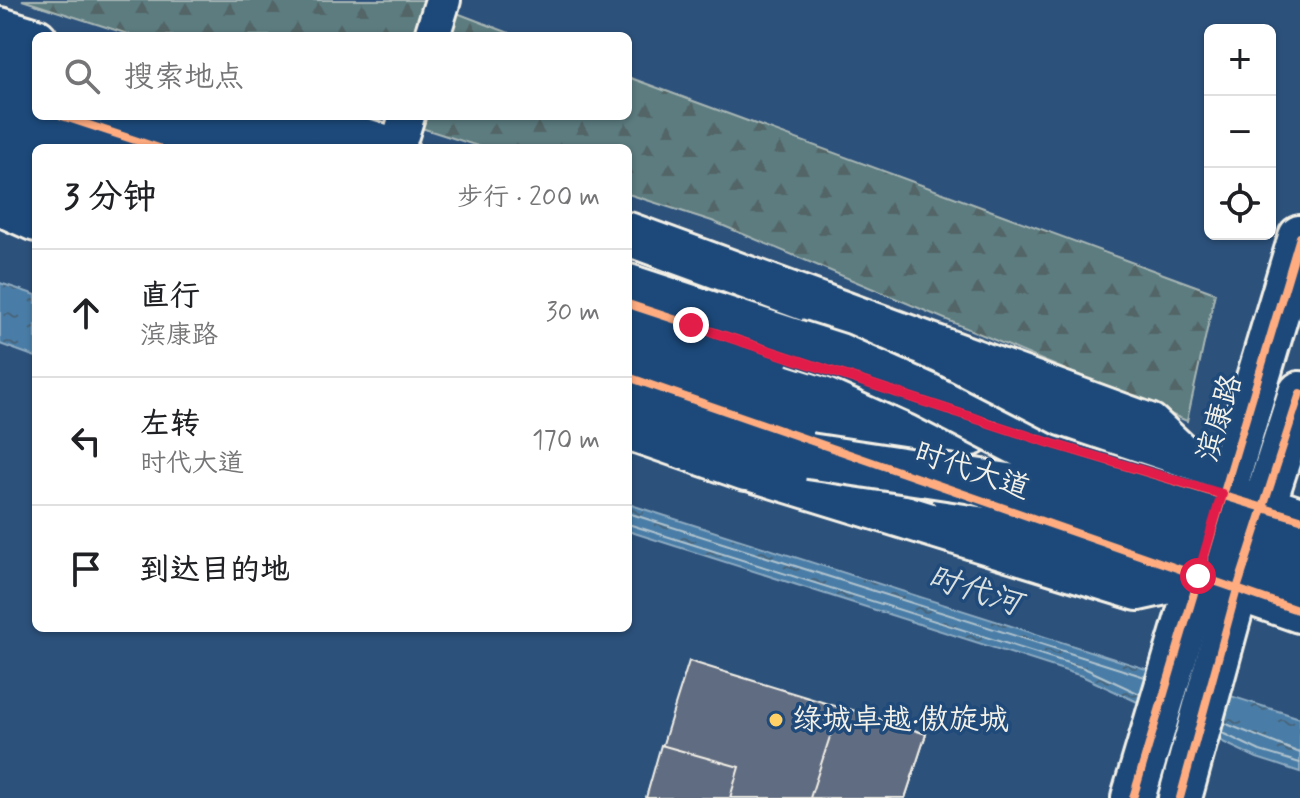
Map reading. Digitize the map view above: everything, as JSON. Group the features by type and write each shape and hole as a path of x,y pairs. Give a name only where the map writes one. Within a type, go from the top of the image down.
{"highway":[{"path":"0,57 32,63"},
{"path":"0,114 32,118"},
{"path":"49,120 114,128 189,144"},
{"path":"216,120 284,144"},
{"path":"0,147 32,156"},
{"path":"0,203 32,217"},
{"path":"632,268 701,293"},
{"path":"632,288 839,356 926,395 1046,457"},
{"path":"632,321 1300,542"},
{"path":"632,358 1300,585"},
{"path":"632,395 809,456 1014,487"},
{"path":"632,428 746,468"}],"main road":[{"path":"0,29 32,39"},
{"path":"0,96 32,99"},
{"path":"0,96 32,107"},
{"path":"74,120 147,144"},
{"path":"300,120 380,144"},
{"path":"0,161 32,172"},
{"path":"0,171 32,191"},
{"path":"632,235 1149,425 1222,494"},
{"name":"滨康路","path":"1133,798 1300,237"},
{"path":"701,293 1014,412 1152,456 1222,494"},
{"name":"时代大道","path":"632,305 1053,444 1283,513"},
{"name":"时代大道","path":"632,378 1300,611"},
{"path":"1184,783 1237,589 1283,513 1300,393"},
{"path":"746,468 1138,589 1198,576"}],"street":[{"path":"433,32 443,0"},
{"path":"396,144 405,120"}],"green space":[{"path":"22,0 423,0 507,32 122,32"},
{"path":"632,78 1215,293 1187,421 712,221 632,195 632,144 472,144 396,120 632,120"}],"water":[{"path":"0,283 32,294 32,356 0,344"},
{"path":"632,505 1300,718 1300,772 1257,758 1082,676 632,532"}],"building":[{"name":"绿城卓越·傲旋城","path":"689,661 926,734 905,798 646,798"},
{"path":"840,706 926,734 905,798 810,798"},
{"path":"661,745 739,767 730,798 646,798"}],"cycle path":[{"path":"74,120 147,144"},
{"path":"1133,798 1300,237"},
{"path":"632,305 1053,444 1300,519"},
{"path":"632,378 1300,611"},
{"path":"1180,798 1237,589 1300,393"}],"place":[{"name":"绿城卓越·傲旋城","path":"776,720"}],"route":[{"path":"691,325 1053,444 1222,494 1198,576"}],"water label":[{"name":"时代河","path":"974,591"}]}
